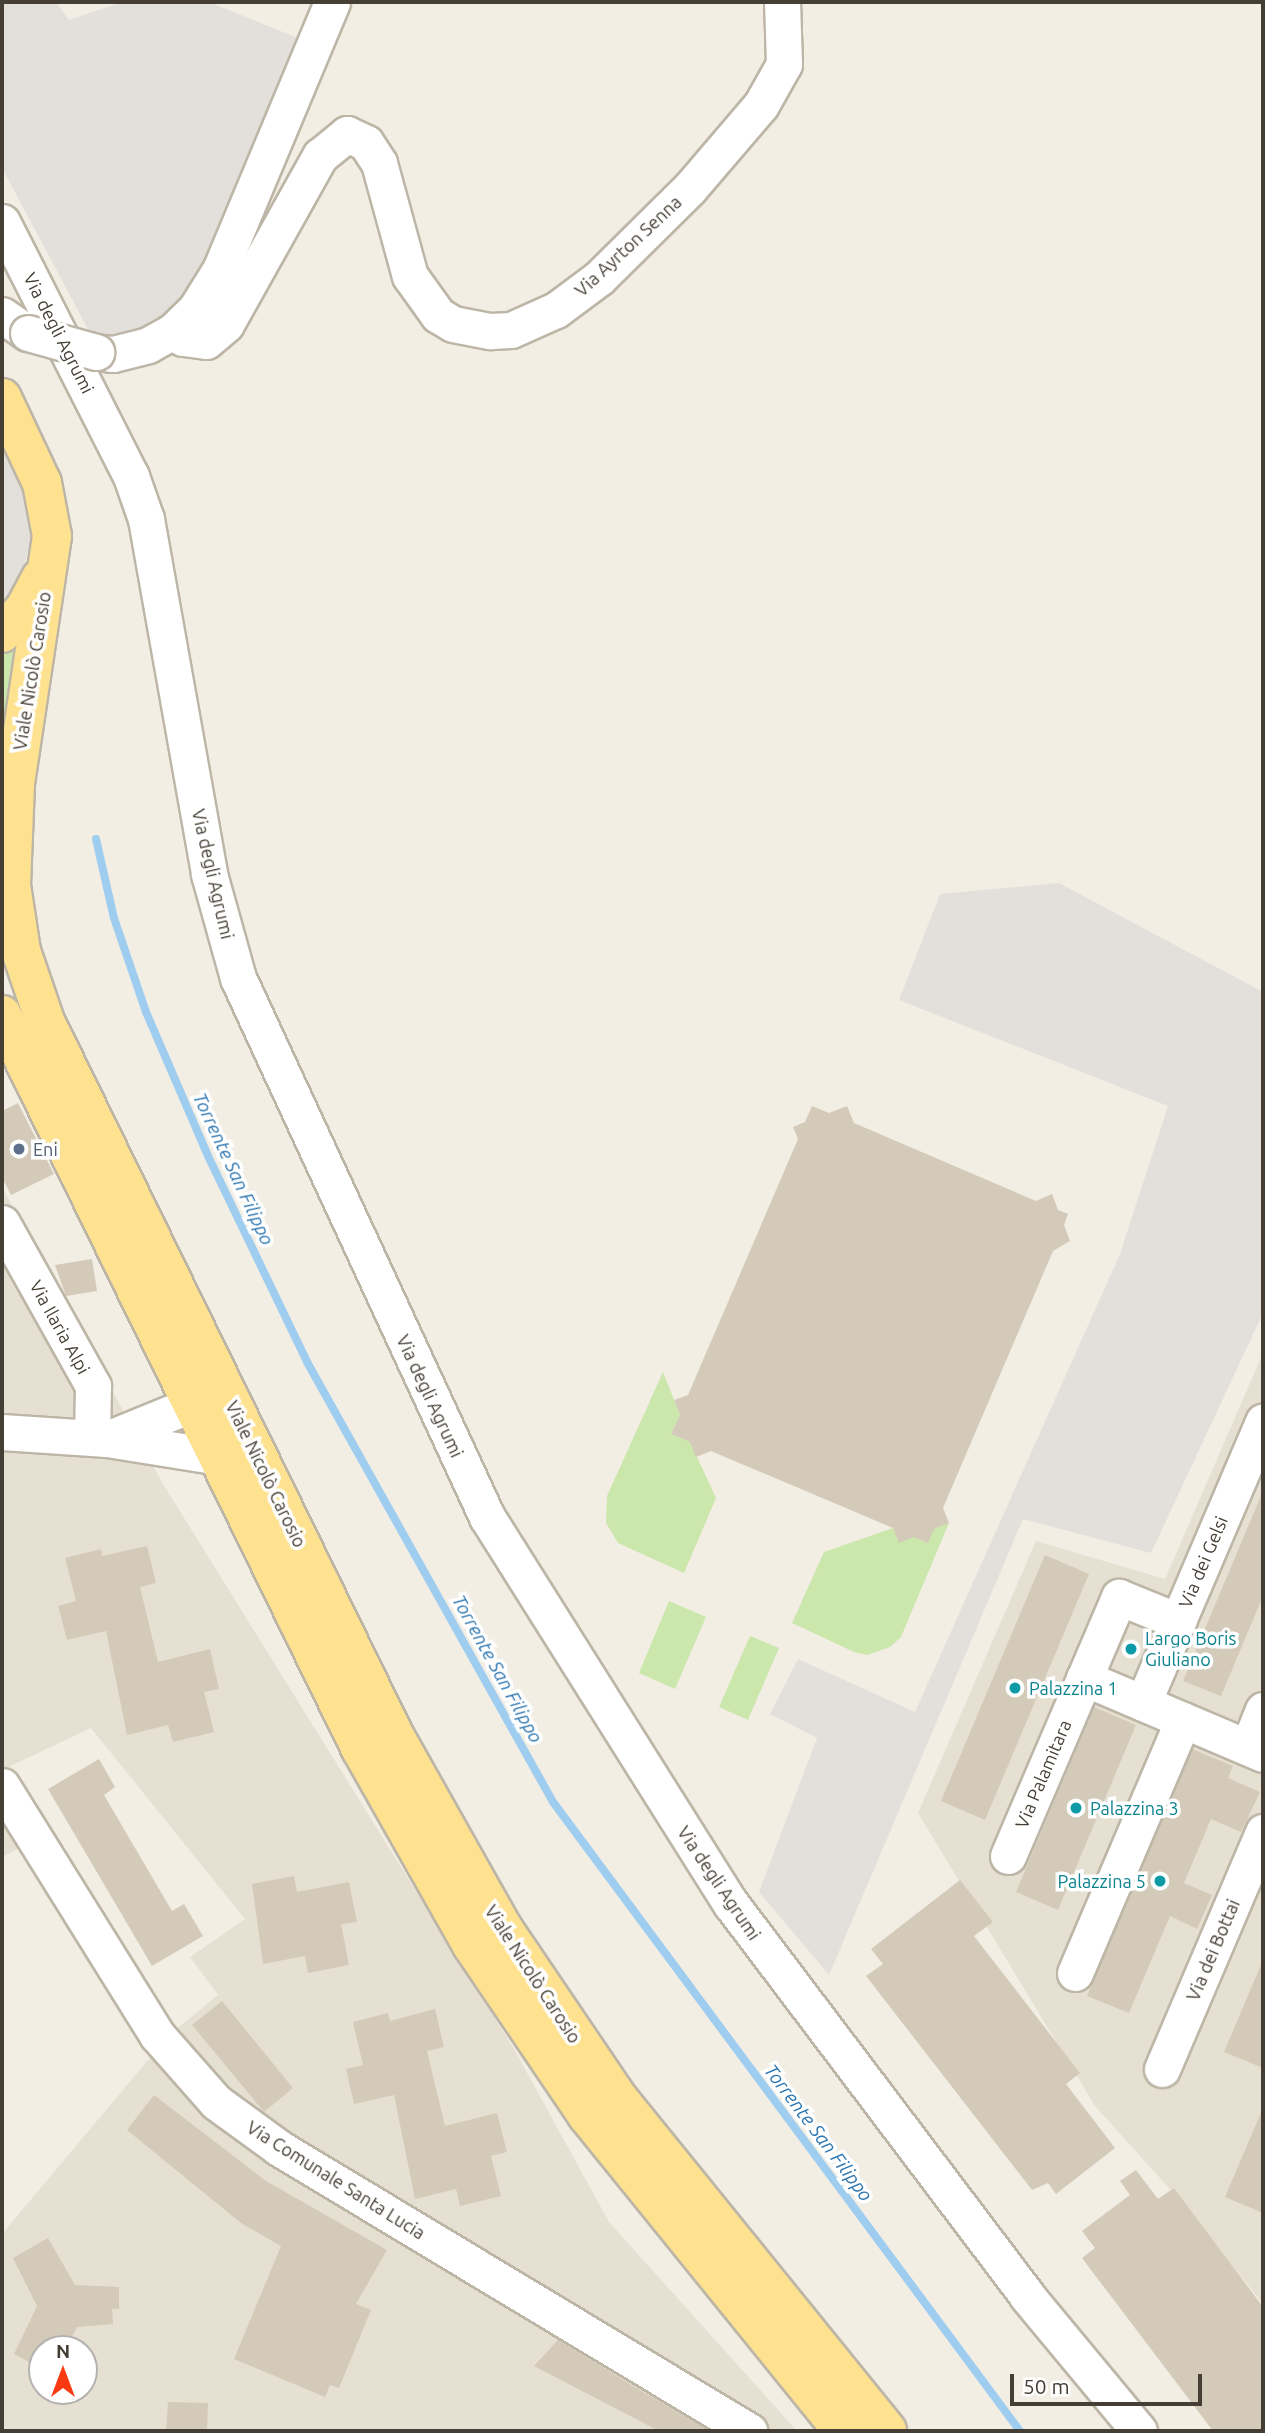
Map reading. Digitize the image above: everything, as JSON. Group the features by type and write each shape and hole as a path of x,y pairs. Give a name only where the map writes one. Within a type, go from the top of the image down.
{"main road":[{"name":"Viale Nicolò Carosio","path":"2,398 31,456 50,510 48,565 12,820 11,885 21,951 45,1021 210,1397 220,1457 361,1749 508,2003 587,2115 843,2431"},
{"path":"2,633 25,608 48,565"},
{"name":"Viale Nicolò Carosio","path":"2,1014 411,1768 537,1985 617,2097 887,2431"}],"street":[{"path":"15,325 96,352 130,351 173,331 195,310 220,270 332,2"},
{"name":"Via Ayrton Senna","path":"173,331 194,342 206,341 226,324 320,156 347,134 366,143 379,163 407,268 416,290 438,315 453,324 491,331 511,330 556,310 599,278 690,188 761,105 785,64 782,2"},
{"name":"Via degli Agrumi","path":"2,222 131,476 146,519 209,874 238,978 487,1517 731,1904 1011,2274 1139,2431"},
{"name":"Via Ilaria Alpi","path":"2,1223 93,1386 99,1438"},
{"path":"99,1438 210,1397"},
{"name":"Via dei Gelsi","path":"1143,1703 1263,1421"},
{"path":"2,1432 99,1438 220,1457"},
{"name":"Via Palamitara","path":"1008,1856 1119,1597 1178,1621"},
{"path":"1084,1678 1255,1750 1263,1710"},
{"path":"1075,1973 1183,1720"},
{"name":"Via Comunale Santa Lucia","path":"2,1786 158,2035 216,2102 279,2148 749,2431"},
{"name":"Via dei Bottai","path":"1162,2069 1263,1832"}],"shaded area":[{"path":"2,2 56,2 69,20 122,2 209,2 300,39 212,253 174,310 151,326 111,335 90,333 2,168"},
{"path":"2,435 24,487 32,535 21,579 2,607"},
{"path":"1059,883 1263,992 1263,1313 1151,1553 1023,1519 829,1975 759,1892 817,1738 770,1714 798,1659 915,1712 1120,1254 1168,1106 899,1000 940,894"},
{"path":"2,1187 163,1484 514,2049 609,2222 797,2431 2,2431 2,2234 169,2035 218,1995 190,1957 245,1919 91,1728 2,1770"},
{"path":"1263,1353 1263,2304 1179,2199 1095,2106 918,1813 1036,1541 1165,1579"},
{"path":"2,1815 21,1847 2,1857"}],"green space":[{"path":"19,643 2,774 2,656"},
{"path":"663,1372 680,1415 671,1434 690,1442 716,1498 684,1573 618,1543 606,1523 607,1496"},
{"path":"949,1523 901,1637 890,1647 867,1655 854,1652 792,1623 824,1552 893,1528 899,1542"},
{"path":"669,1601 706,1617 675,1689 639,1673"},
{"path":"750,1636 779,1648 748,1720 719,1707"}],"building":[{"path":"18,1103 54,1174 11,1195 2,1177 2,1111"},
{"path":"812,1106 829,1113 847,1106 854,1123 1036,1201 1052,1194 1058,1210 1068,1214 1064,1225 1070,1241 1053,1251 943,1508 949,1523 934,1529 928,1543 914,1537 899,1543 893,1528 711,1451 696,1457 690,1442 671,1434 680,1415 674,1400 688,1395 798,1139 793,1127 805,1122"},
{"path":"92,1259 97,1291 66,1296 55,1265"},
{"path":"1263,1491 1263,1596 1221,1696 1183,1681"},
{"path":"147,1546 156,1583 140,1587 158,1662 210,1649 219,1689 204,1692 214,1732 173,1742 168,1725 127,1735 106,1631 67,1640 58,1606 76,1601 65,1558 101,1549 102,1556"},
{"name":"Palazzina 1","path":"1045,1555 1089,1574 985,1820 941,1801"},
{"name":"Palazzina 3","path":"1094,1707 1136,1725 1058,1910 1016,1892"},
{"name":"Palazzina 5","path":"1192,1749 1233,1766 1228,1778 1260,1792 1241,1832 1211,1819 1184,1883 1212,1895 1197,1929 1170,1916 1129,2013 1087,1996"},
{"path":"99,1759 115,1787 104,1795 172,1911 184,1904 203,1936 152,1966 48,1789"},
{"path":"294,1876 297,1892 349,1882 357,1922 341,1924 349,1965 308,1973 305,1956 263,1964 252,1884"},
{"path":"960,1880 993,1922 974,1936 1080,2073 1066,2084 1115,2148 1056,2194 1048,2183 1032,2190 866,1976 883,1964 871,1949"},
{"path":"1263,1960 1263,2068 1224,2052"},
{"path":"222,2001 293,2088 264,2112 192,2025"},
{"path":"435,2009 444,2047 427,2051 445,2126 497,2113 507,2152 491,2156 501,2196 460,2206 456,2189 415,2199 394,2095 354,2104 346,2069 363,2065 353,2022 388,2013 390,2021"},
{"path":"154,2095 266,2181 387,2250 356,2304 371,2310 339,2388 330,2385 325,2397 234,2359 281,2246 241,2223 127,2130"},
{"path":"1263,2108 1263,2213 1225,2197"},
{"path":"1136,2170 1158,2199 1174,2188 1263,2307 1263,2431 1213,2431 1082,2258 1095,2248 1082,2231 1130,2195 1120,2181"},
{"path":"48,2238 75,2285 119,2287 119,2309 112,2309 113,2324 77,2327 73,2335 28,2335 28,2362 14,2354 37,2306 13,2258"},
{"path":"558,2340 710,2431 659,2431 534,2366"},
{"path":"168,2402 208,2403 207,2431 166,2431"}],"waterway":[{"name":"Torrente San Filippo","path":"96,839 114,918 146,1012 208,1156 307,1362 553,1802 1020,2431"}],"place":[{"name":"Eni","path":"19,1149"},
{"name":"Largo Boris Giuliano","path":"1131,1649"},
{"name":"Palazzina 1","path":"1015,1688"},
{"name":"Palazzina 3","path":"1076,1808"},
{"name":"Palazzina 5","path":"1160,1881"}]}
